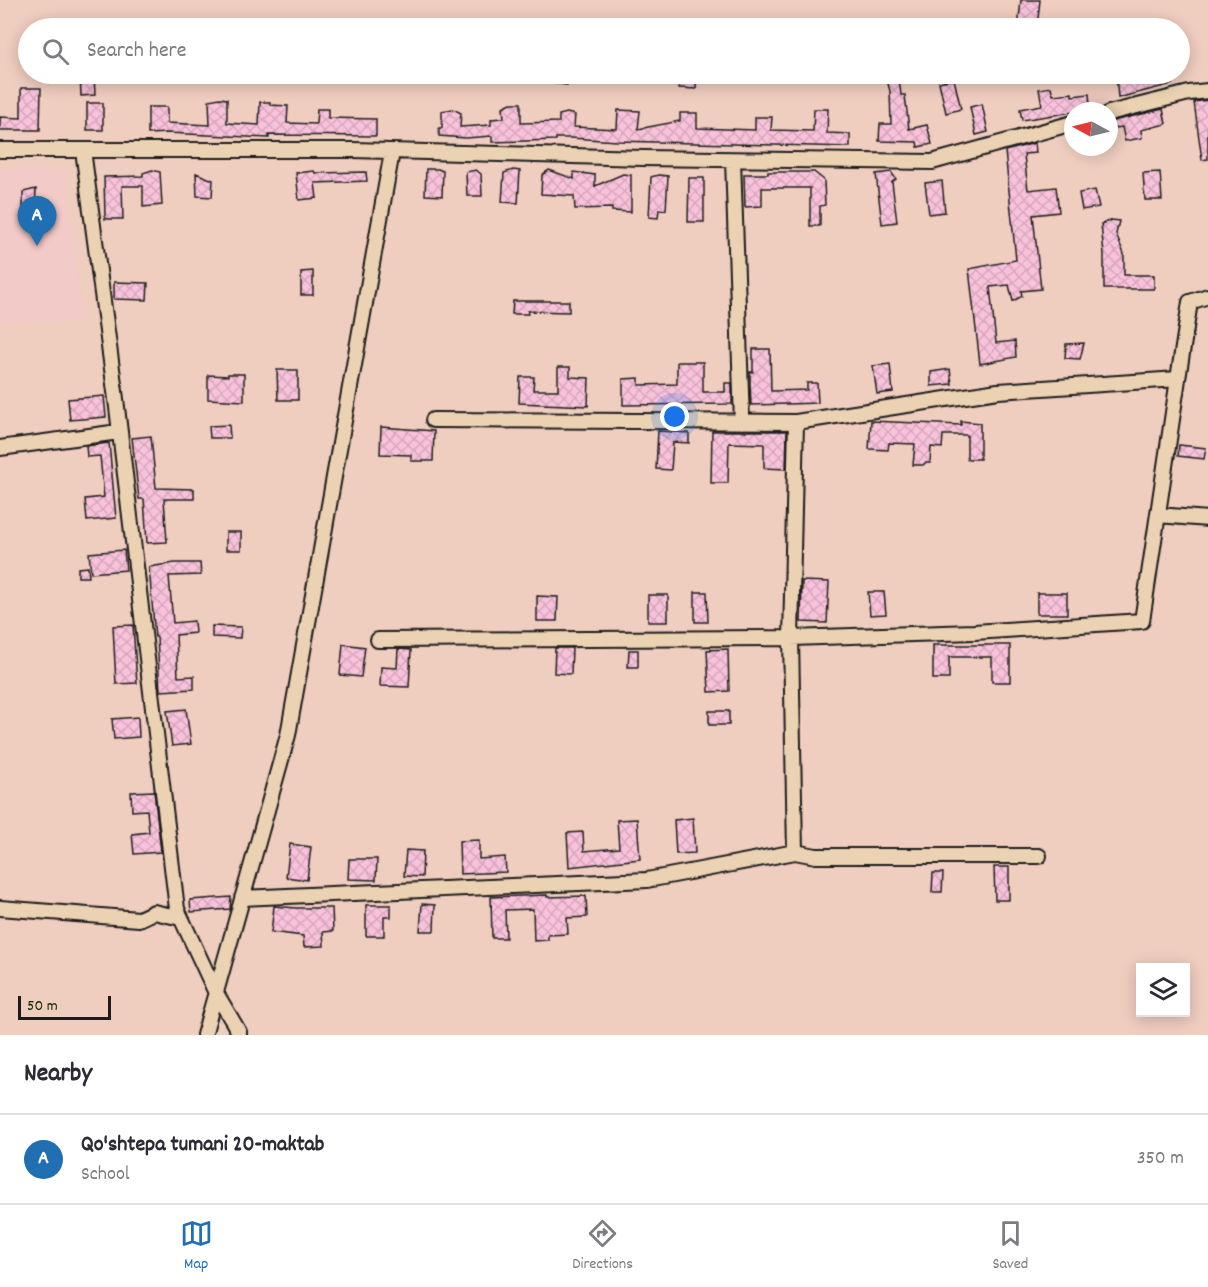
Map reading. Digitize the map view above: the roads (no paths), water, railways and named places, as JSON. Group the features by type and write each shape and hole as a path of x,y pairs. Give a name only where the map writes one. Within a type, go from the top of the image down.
{"street":[{"path":"1118,111 1189,93 1208,91"},
{"path":"0,150 353,150 733,160 932,162 1064,125"},
{"path":"83,150 177,909 216,993 239,1032 238,1035"},
{"path":"204,1035 288,735 392,152"},
{"path":"733,160 742,422"},
{"path":"378,640 791,638 974,632 1142,621 1190,302 1208,296"},
{"path":"433,420 796,422 998,391 1178,379"},
{"path":"795,852 791,638 796,422"},
{"path":"0,448 119,432"},
{"path":"1158,515 1208,519"},
{"path":"242,898 647,880 795,852 816,856 1039,856"},
{"path":"0,908 139,919 154,912 181,918"}],"place":[{"name":"Qo'shtepa tumani 20-maktab","path":"37,246"}]}
